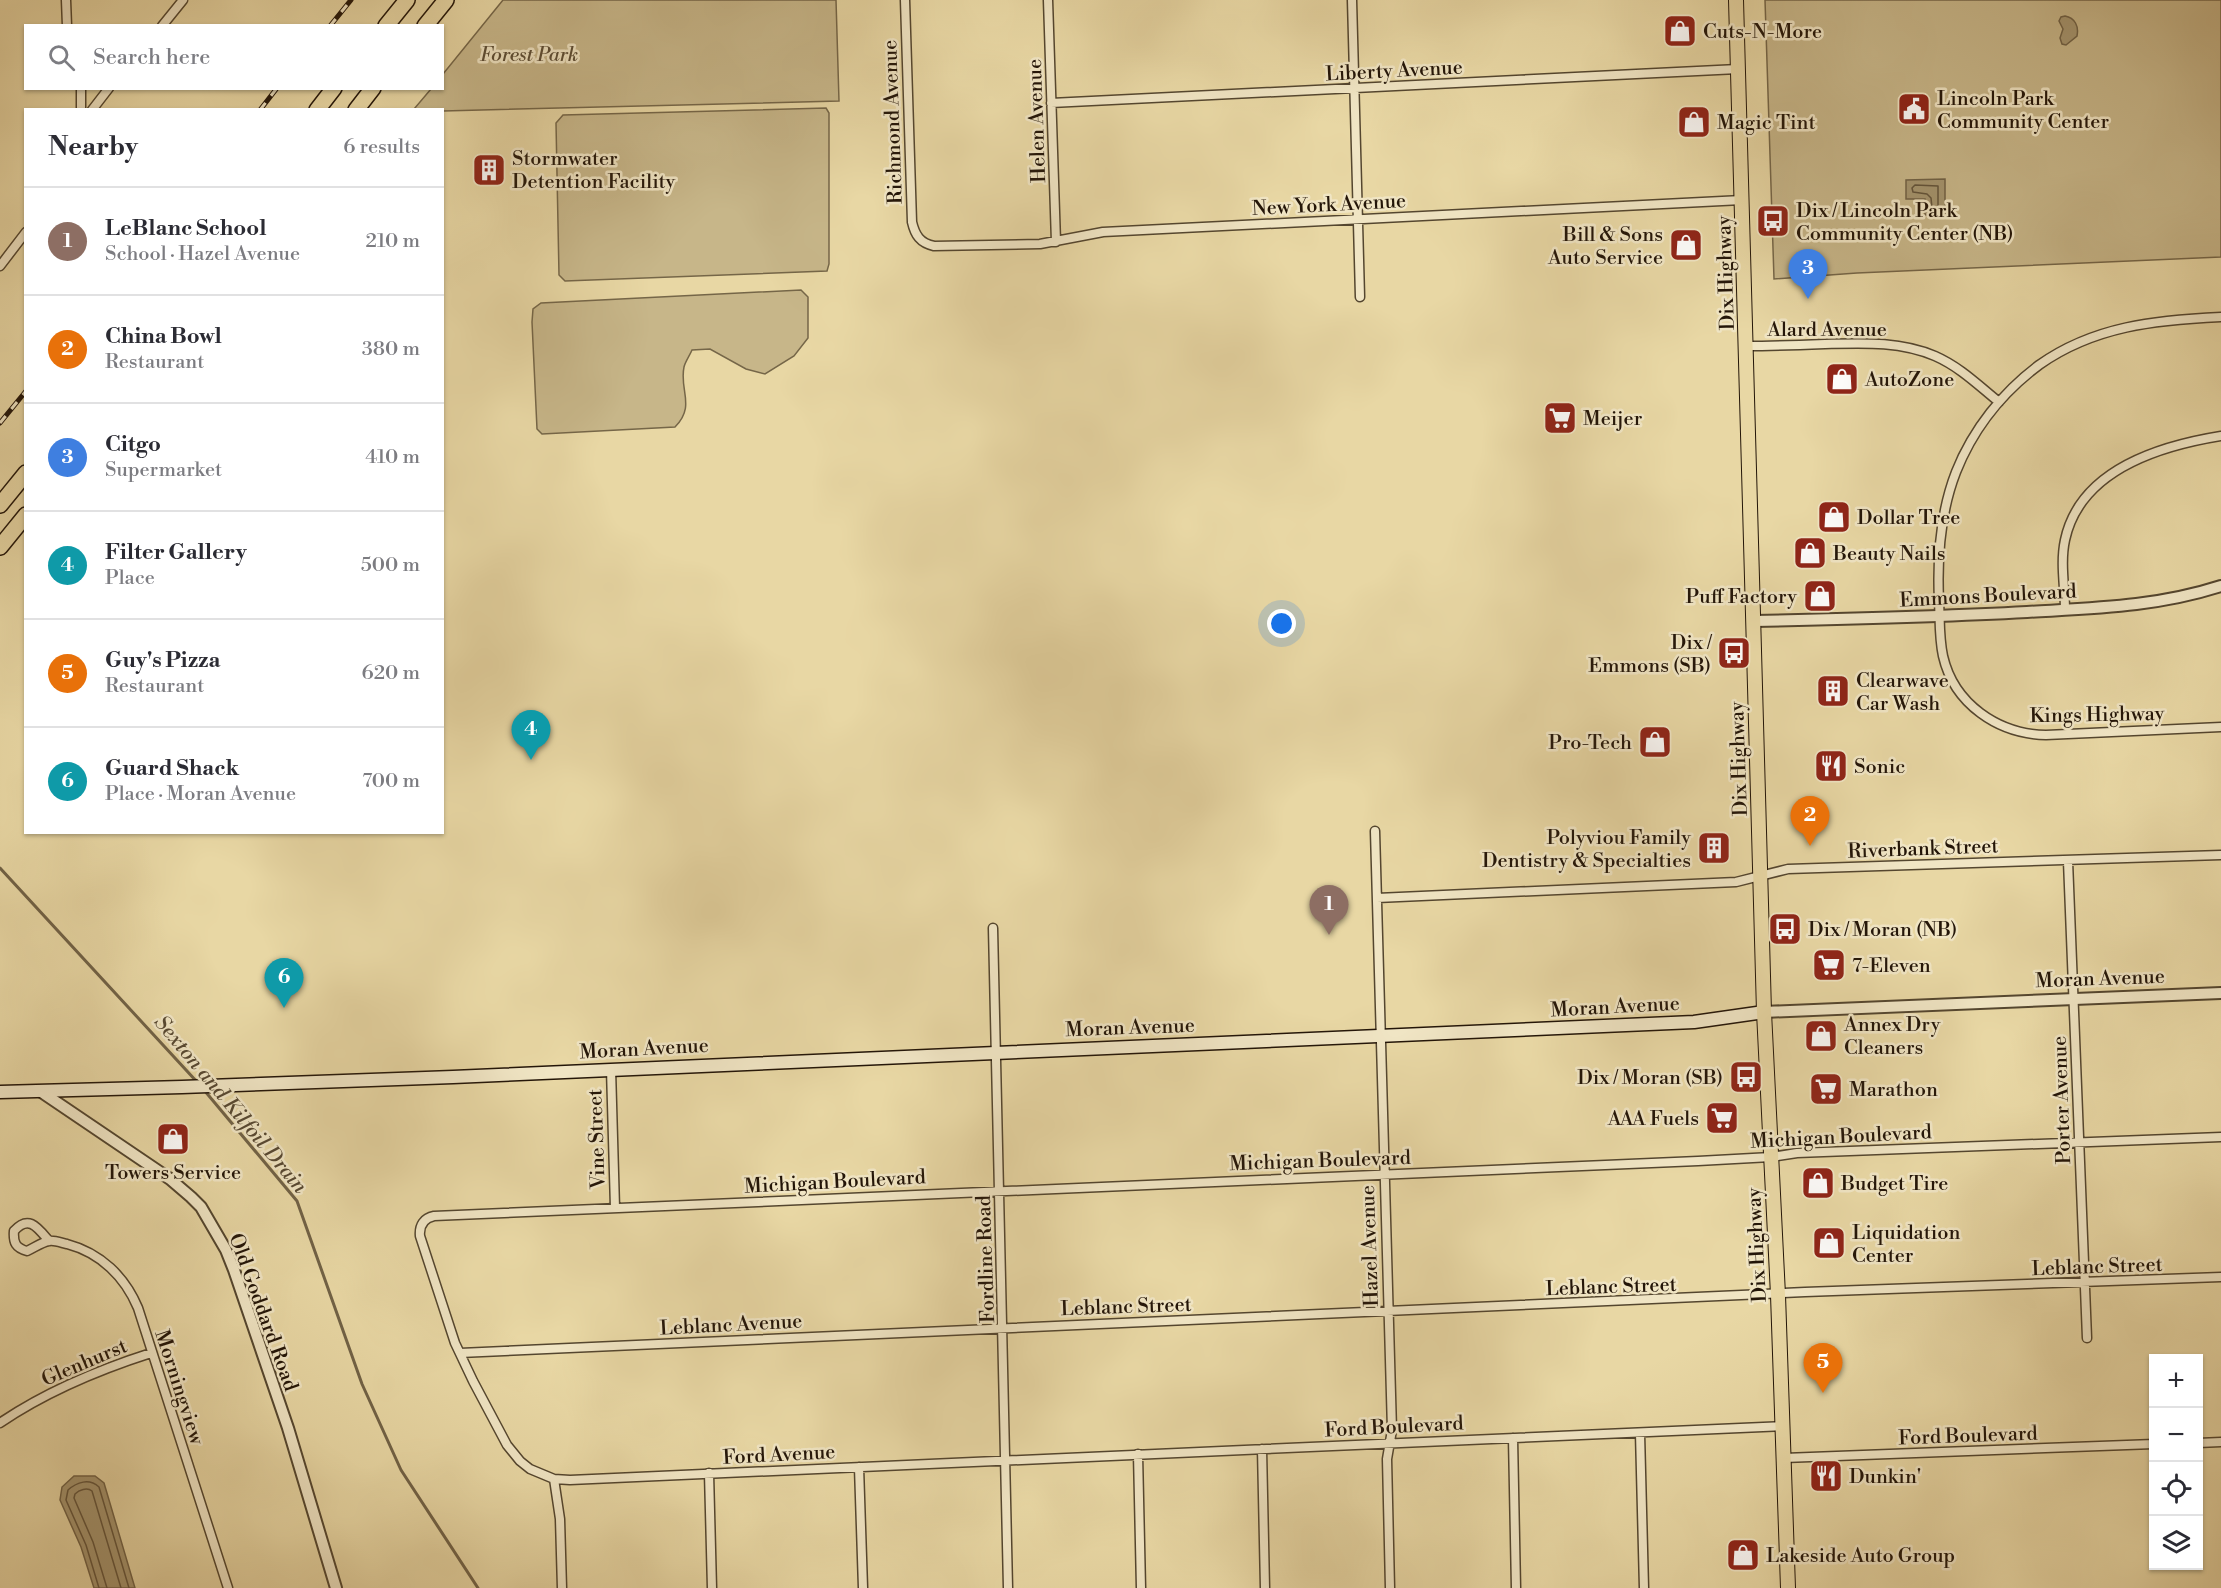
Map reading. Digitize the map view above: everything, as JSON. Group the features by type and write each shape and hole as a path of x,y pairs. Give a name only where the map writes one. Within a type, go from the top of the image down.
{"highway":[{"path":"388,24 406,0"},
{"path":"427,24 446,0"},
{"path":"319,108 332,90"},
{"path":"358,108 371,90"},
{"path":"0,505 24,475"},
{"path":"0,547 24,517"}],"main road":[{"name":"Dix Highway","path":"1736,0 1764,1012 1778,1295 1788,1588"},
{"name":"Moran Avenue","path":"0,1092 223,1086 1380,1036 1700,1021 1764,1012"}],"street":[{"path":"66,0 67,24"},
{"path":"164,24 183,0"},
{"name":"Richmond Avenue","path":"905,0 912,222 914,231 920,240"},
{"name":"Helen Avenue","path":"1048,0 1056,242"},
{"path":"1352,0 1360,297"},
{"name":"Liberty Avenue","path":"1051,103 1738,69"},
{"path":"81,90 81,108"},
{"path":"94,108 108,90"},
{"name":"New York Avenue","path":"920,240 928,245 939,246 1056,242 1103,232 1742,200"},
{"path":"0,266 24,235"},
{"name":"Kings Highway","path":"2221,316 2124,326 2088,339 2040,365 1999,402 1982,423 1968,446 1947,497 1938,553 1941,647 1952,682 1972,708 2003,727 2028,734 2221,727"},
{"name":"Alard Avenue","path":"1747,346 1863,343 1900,346 1917,350 1946,362 1972,379 1999,402"},
{"path":"2065,610 2063,552 2065,540 2076,512 2086,496 2099,483 2127,465 2186,443 2221,436"},
{"name":"Emmons Boulevard","path":"1754,621 1940,617 2146,604 2221,586"},
{"name":"Hazel Avenue","path":"1375,831 1392,1430 1387,1459 1390,1588"},
{"name":"Riverbank Street","path":"1377,898 1736,882 1788,868 2221,855"},
{"name":"Porter Avenue","path":"2068,861 2087,1338"},
{"name":"Fordline Road","path":"993,928 1008,1588"},
{"name":"Moran Avenue","path":"1764,1012 2221,993"},
{"name":"Vine Street","path":"611,1069 615,1208"},
{"name":"Old Goddard Road","path":"40,1091 170,1179 201,1207 226,1250 234,1270 288,1428 336,1588"},
{"name":"Michigan Boulevard","path":"460,1353 420,1236 420,1227 423,1222 434,1216 1771,1157 1797,1153 2221,1137"},
{"name":"Morningview","path":"49,1241 75,1246 89,1252 104,1262 131,1291 228,1588"},
{"name":"Leblanc Street","path":"1003,1328 2221,1277"},
{"name":"Leblanc Avenue","path":"460,1353 1003,1328"},
{"name":"Glenhurst","path":"0,1423 63,1387 151,1353"},
{"path":"460,1353 472,1381 512,1452 530,1469 554,1479 560,1519 562,1588"},
{"name":"Ford Boulevard","path":"1006,1459 1783,1426"},
{"path":"1640,1432 1644,1588"},
{"path":"1513,1438 1516,1588"},
{"path":"2203,1443 2221,1442"},
{"name":"Ford Boulevard","path":"1784,1458 2149,1444"},
{"path":"1262,1449 1266,1588"},
{"path":"1138,1454 1141,1588"},
{"name":"Ford Avenue","path":"554,1479 1006,1459"},
{"path":"859,1467 863,1588"},
{"path":"709,1473 712,1588"}],"green space":[{"name":"Forest Park","path":"503,0 836,0 839,101 444,111 444,108 415,108 430,90 444,90 444,73"},
{"path":"1765,0 2221,0 2221,257 1857,273 1774,279"},
{"path":"826,108 829,113 829,264 827,271 565,281 559,275 556,123 563,115"},
{"path":"801,290 808,297 808,338 794,356 765,374 746,369 710,349 692,350 685,363 683,375 685,412 675,427 542,434 537,429 532,322 533,309 541,303"}],"water":[{"path":"2065,16 2076,23 2077,29 2077,36 2066,45 2062,44 2060,38 2063,29 2059,21"},
{"path":"1945,179 1945,215 1925,215 1925,199 1906,199 1906,180"},
{"path":"74,1476 95,1476 104,1483 135,1588 94,1588 81,1547 60,1500 62,1487"}],"waterway":[{"name":"Sexton and Kilfoil Drain","path":"0,868 198,1083"},
{"name":"Sexton and Kilfoil Drain","path":"204,1090 297,1201 362,1384 401,1470 478,1588"}],"railway":[{"path":"332,24 351,0"},
{"path":"262,108 275,90"},
{"path":"0,423 24,393"}],"place":[{"name":"Cuts-N-More","path":"1680,31"},
{"name":"Lincoln Park Community Center","path":"1914,109"},
{"name":"Magic Tint","path":"1694,122"},
{"name":"Stormwater Detention Facility","path":"489,170"},
{"name":"Dix / Lincoln Park Community Center (NB)","path":"1773,221"},
{"name":"Bill & Sons Auto Service","path":"1686,245"},
{"name":"Citgo","path":"1808,299"},
{"name":"AutoZone","path":"1842,379"},
{"name":"Meijer","path":"1560,418"},
{"name":"Dollar Tree","path":"1834,517"},
{"name":"Beauty Nails","path":"1810,553"},
{"name":"Puff Factory","path":"1820,596"},
{"name":"Dix / Emmons (SB)","path":"1734,653"},
{"name":"Clearwave Car Wash","path":"1833,691"},
{"name":"Pro-Tech","path":"1655,742"},
{"name":"Filter Gallery","path":"531,760"},
{"name":"Sonic","path":"1831,766"},
{"name":"China Bowl","path":"1810,846"},
{"name":"Polyviou Family Dentistry & Specialties","path":"1714,848"},
{"name":"Dix / Moran (NB)","path":"1785,929"},
{"name":"LeBlanc School","path":"1329,935"},
{"name":"7-Eleven","path":"1829,965"},
{"name":"Guard Shack","path":"284,1008"},
{"name":"Annex Dry Cleaners","path":"1821,1036"},
{"name":"Dix / Moran (SB)","path":"1746,1077"},
{"name":"Marathon","path":"1826,1089"},
{"name":"AAA Fuels","path":"1722,1118"},
{"name":"Towers Service","path":"173,1139"},
{"name":"Budget Tire","path":"1818,1183"},
{"name":"Liquidation Center","path":"1829,1243"},
{"name":"Guy's Pizza","path":"1823,1393"},
{"name":"Dunkin'","path":"1826,1476"},
{"name":"Lakeside Auto Group","path":"1743,1555"}]}
